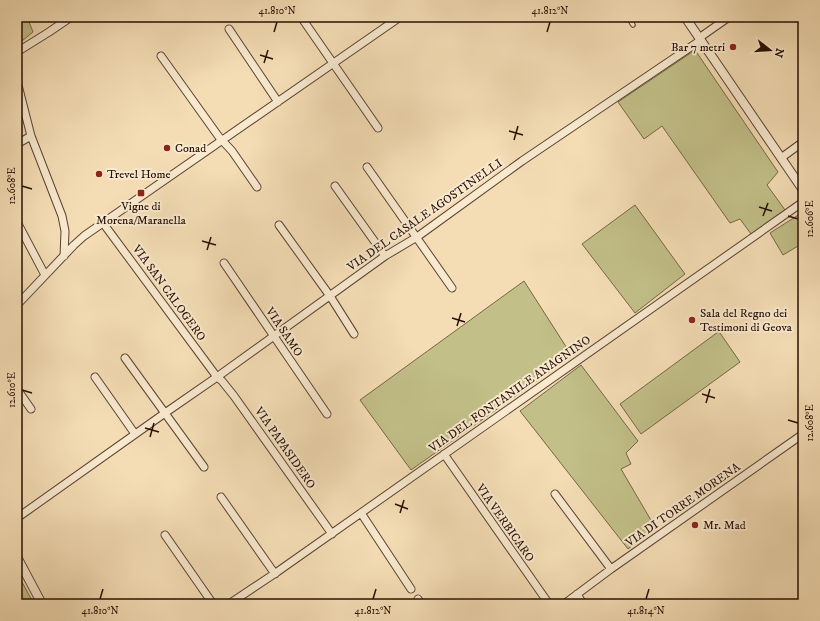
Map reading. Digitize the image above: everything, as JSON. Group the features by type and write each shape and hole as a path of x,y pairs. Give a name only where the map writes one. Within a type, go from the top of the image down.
{"street":[{"path":"17,52 71,17"},
{"path":"300,17 378,128"},
{"path":"17,305 81,239 103,222 400,17"},
{"path":"685,17 803,190"},
{"name":"VIA DEL CASALE AGOSTINELLI","path":"17,518 385,256 417,237 522,160 700,39 729,17"},
{"path":"229,29 278,102"},
{"path":"161,56 222,140 230,148 257,188"},
{"path":"17,81 31,136 62,216 65,232 64,256"},
{"path":"17,144 31,136"},
{"path":"781,158 803,142"},
{"path":"367,167 452,288"},
{"path":"335,186 385,256"},
{"name":"VIA DEL FONTANILE ANAGNINO","path":"229,604 275,574 803,202"},
{"path":"17,222 46,275"},
{"name":"VIA SAN CALOGERO","path":"103,222 217,377"},
{"path":"279,225 330,296 354,334"},
{"name":"VIA SAMO","path":"224,263 327,414"},
{"path":"125,358 204,467"},
{"path":"95,377 135,434"},
{"name":"VIA PAPASIDERO","path":"217,377 234,396 332,534"},
{"path":"17,389 31,409"},
{"name":"VIA DI TORRE MORENA","path":"564,604 611,569 803,434"},
{"name":"VIA VERBICARO","path":"444,454 549,604"},
{"path":"555,494 611,569"},
{"path":"221,497 275,574"},
{"path":"361,513 411,589"},
{"path":"165,535 213,604"},
{"path":"17,557 42,604"},
{"path":"577,594 583,604"}],"lane":[{"path":"628,17 633,25"}],"shaded area":[{"path":"17,17 27,17 33,32 17,45"},
{"path":"695,50 778,172 767,185 785,210 751,234 740,219 730,223 662,126 644,139 618,102"},
{"path":"635,205 685,274 635,313 582,244"},
{"path":"803,212 803,243 783,255 770,233"},
{"path":"524,281 572,356 411,470 360,400"},
{"path":"718,332 740,362 641,434 620,404"},
{"path":"581,365 638,441 626,453 631,464 621,469 655,527 628,549 520,411"},
{"path":"17,573 34,604 17,604"}],"place":[{"name":"Bar 7 metri","path":"733,47"},
{"name":"Conad","path":"167,148"},
{"name":"Trevel Home","path":"99,174"},
{"name":"Vigne di Morena/Maranella","path":"141,193"},
{"name":"Sala del Regno dei Testimoni di Geova","path":"692,320"},
{"name":"Mr. Mad","path":"695,525"}]}
